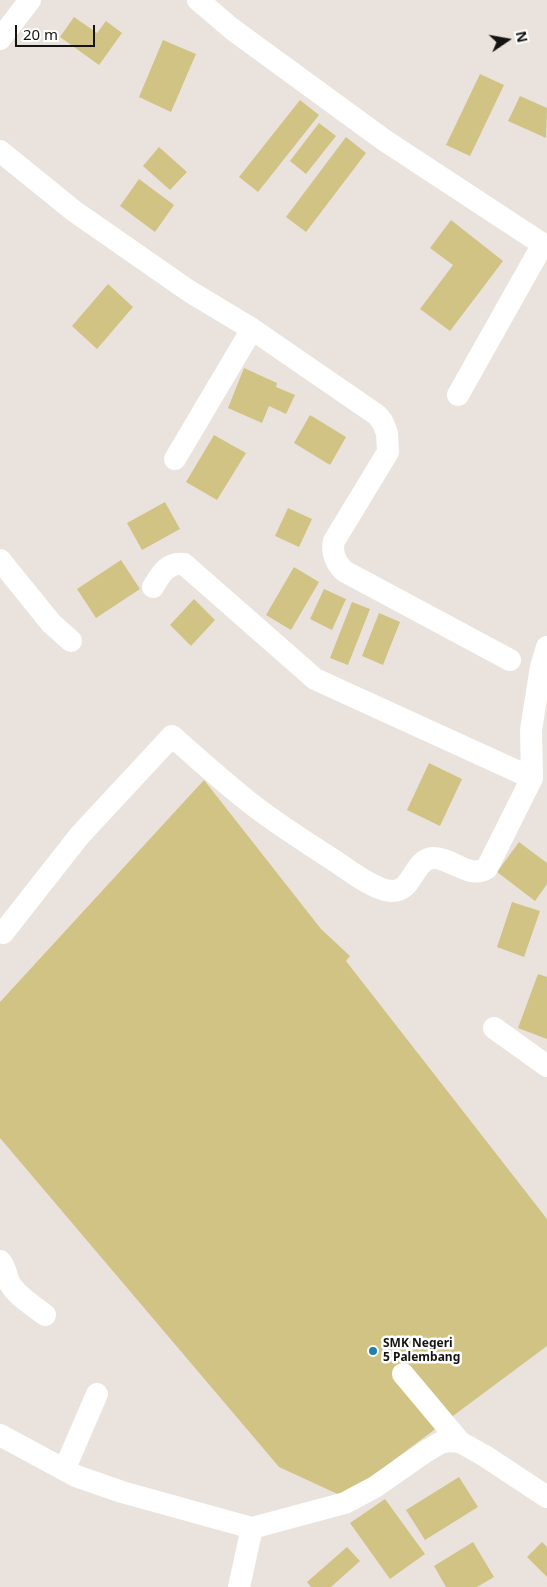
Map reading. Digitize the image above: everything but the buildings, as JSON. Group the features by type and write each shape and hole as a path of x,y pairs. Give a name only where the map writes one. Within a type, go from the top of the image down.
{"street":[{"path":"0,39 30,0"},
{"path":"198,0 232,29 384,140 545,246 458,395"},
{"path":"0,151 74,211 189,291 252,329 370,410 382,421 387,433 388,452 334,541 334,552 338,565 344,571 510,660"},
{"path":"175,459 252,329"},
{"path":"0,560 52,623 71,641"},
{"path":"153,587 165,568 173,563 184,564 315,679 532,778"},
{"path":"4,933 80,835 172,736 252,804 356,875 389,891 394,892 403,888 422,862 428,858 439,858 474,872 487,868 532,778 531,730 541,667 547,646"},
{"path":"494,1028 547,1066"},
{"path":"0,1261 6,1271 9,1282 16,1291 45,1315"},
{"path":"403,1374 460,1442 485,1456 547,1497"},
{"path":"65,1468 97,1394"},
{"path":"0,1435 65,1468 76,1476 122,1492 252,1528 345,1503 375,1487 440,1443 449,1441 460,1442"},
{"path":"239,1587 252,1528"}],"place":[{"name":"SMK Negeri 5 Palembang","path":"373,1351"}]}
